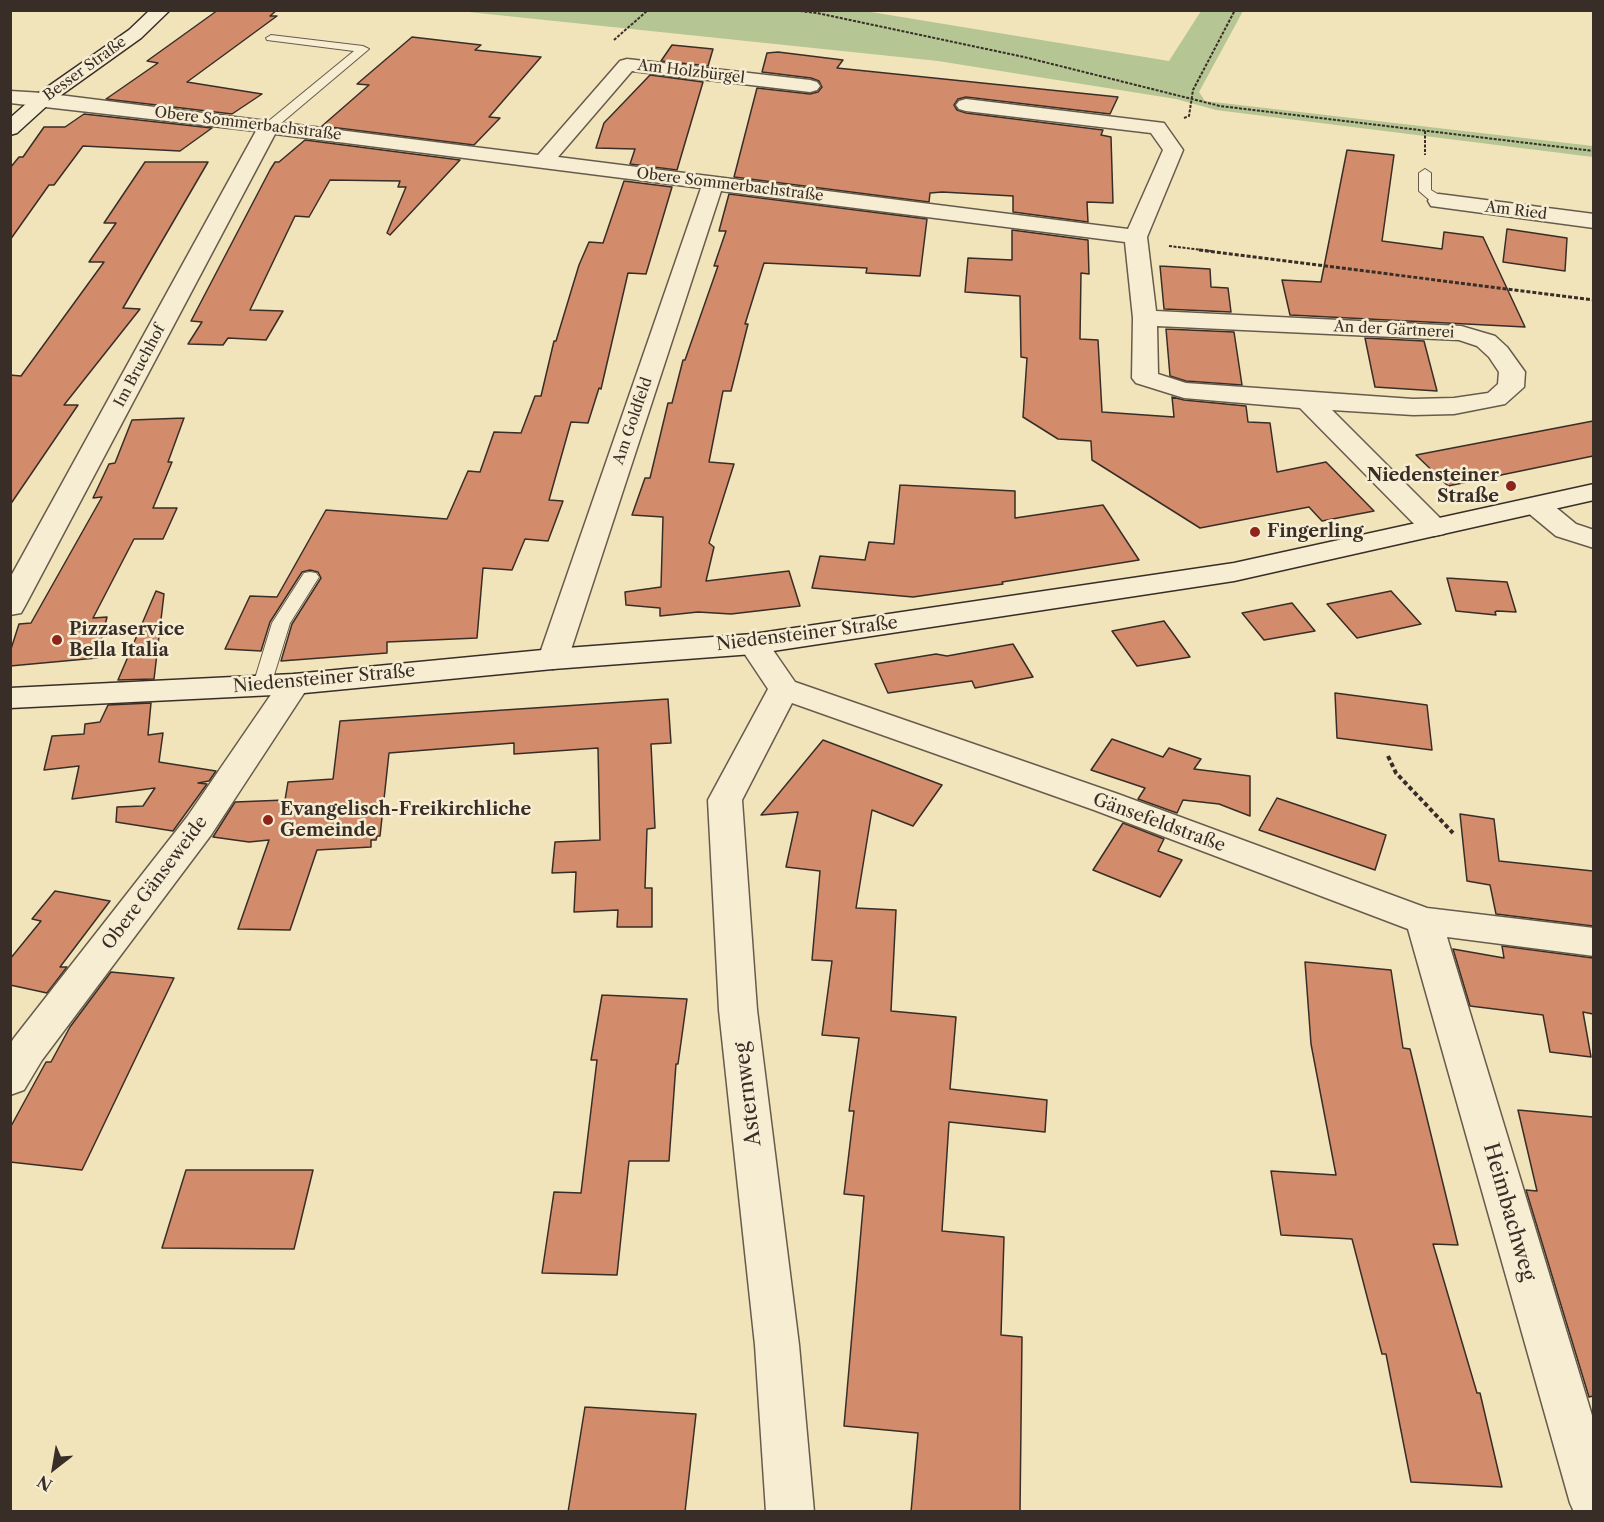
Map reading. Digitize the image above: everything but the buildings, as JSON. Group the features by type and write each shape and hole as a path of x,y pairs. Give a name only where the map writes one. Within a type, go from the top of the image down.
{"street":[{"name":"Besser Straße","path":"10,129 43,99 135,34 161,10"},
{"name":"Am Holzbürgel","path":"544,161 627,65 810,86"},
{"name":"Obere Sommerbachstraße","path":"10,97 43,99 544,161 1136,237"},
{"path":"966,105 1157,127 1173,150 1136,237"},
{"name":"Im Bruchhof","path":"10,606 269,127"},
{"name":"Am Goldfeld","path":"553,659 713,183"},
{"name":"Am Ried","path":"1439,201 1593,220"},
{"name":"An der Gärtnerei","path":"1136,237 1145,318 1145,378 1184,390 1413,407 1454,406 1496,399 1511,387 1512,372 1498,352 1486,341 1461,333 1145,318"},
{"path":"1308,401 1434,528"},
{"name":"Niedensteiner Straße","path":"10,698 278,685 553,659 753,644 1234,572 1333,548 1537,506 1593,492"},
{"path":"1537,506 1566,530 1593,540"},
{"path":"753,644 784,689"},
{"name":"Obere Gänseweide","path":"10,1079 28,1049 199,826 278,685"},
{"name":"Gänsefeldstraße","path":"784,689 1106,802 1424,921 1593,942"},
{"name":"Asternweg","path":"784,689 725,800 738,1010 777,1345 790,1512"},
{"name":"Heimbachweg","path":"1424,921 1593,1503"}],"lane":[{"path":"269,127 363,49 271,38"},
{"path":"1425,173 1425,191 1439,201"},
{"path":"278,685 281,623 310,578"}],"path":[{"path":"627,65 611,42 648,10"},
{"path":"791,10 817,13 1024,57 1193,101 1231,108 1593,151"},
{"path":"1193,101 1193,90 1235,10"},
{"path":"1136,237 1166,245 1593,300"},
{"path":"1388,756 1396,773 1453,833"}],"green space":[{"path":"459,11 865,11 1169,61 1201,11 1243,11 1199,92 1205,101 1593,146 1593,157 1216,110 1176,99 938,61"}],"place":[{"name":"Niedensteiner Straße","path":"1511,486"},
{"name":"Fingerling","path":"1255,532"},
{"name":"Pizzaservice Bella Italia","path":"57,640"},
{"name":"Evangelisch-Freikirchliche Gemeinde","path":"268,820"}]}
